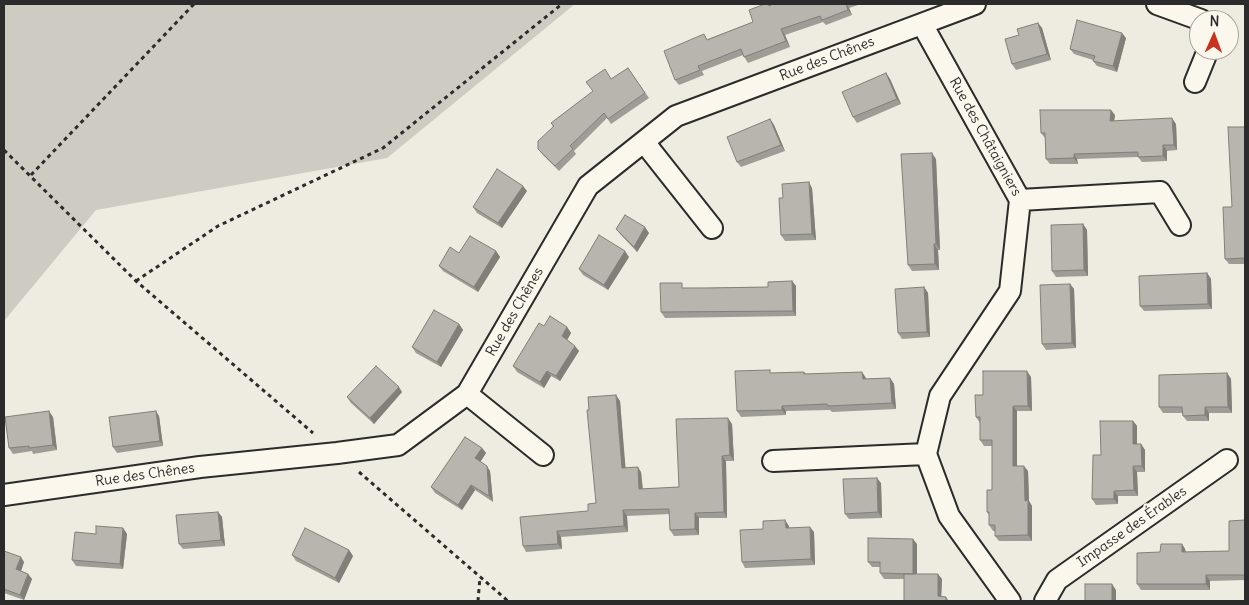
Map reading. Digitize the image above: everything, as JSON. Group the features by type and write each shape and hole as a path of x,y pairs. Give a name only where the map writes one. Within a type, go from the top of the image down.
{"street":[{"name":"Rue des Chênes","path":"4,495 200,467 398,445 467,394 588,186 676,116 975,4"},
{"path":"1157,4 1189,16"},
{"name":"Rue des Châtaigniers","path":"922,24 1020,200 1010,290 940,396 926,454"},
{"path":"1195,82 1204,60"},
{"path":"644,142 712,228"},
{"path":"1020,200 1160,192 1180,225"},
{"path":"467,394 543,455"},
{"path":"773,461 926,454 949,516 1010,601"},
{"name":"Impasse des Érables","path":"1045,601 1057,580 1227,460"}],"path":[{"path":"31,175 194,4"},
{"path":"136,281 218,226 383,148 562,4"},
{"path":"4,150 136,281 508,601"},
{"path":"478,601 480,577"}],"shaded area":[{"path":"4,4 575,4 387,158 96,210 4,321"}],"building":[{"path":"765,4 769,6 773,4 846,4 848,10 822,20 820,16 781,29 786,41 744,57 741,49 698,66 700,70 675,80 664,51 704,34 707,40 753,22 749,10"},
{"path":"1077,20 1122,33 1113,66 1093,61 1095,56 1070,49"},
{"path":"1038,23 1047,54 1012,64 1005,39 1019,35 1017,29"},
{"path":"628,68 645,93 608,119 604,113 570,146 573,149 555,166 538,149 538,141 554,126 551,123 593,91 586,82 605,69 611,79"},
{"path":"886,73 897,99 853,117 842,92"},
{"path":"1040,110 1111,110 1110,121 1172,118 1174,145 1163,145 1163,156 1138,157 1138,152 1074,154 1074,158 1046,159 1045,133 1041,133"},
{"path":"770,119 781,145 737,162 727,137"},
{"path":"1228,127 1245,127 1245,258 1225,259 1223,207 1232,207"},
{"path":"932,153 936,244 934,244 935,264 908,265 901,154"},
{"path":"497,169 523,186 498,223 473,207"},
{"path":"809,182 812,234 781,235 779,198 783,198 782,184"},
{"path":"625,215 645,227 634,247 616,229"},
{"path":"1083,224 1084,270 1052,271 1051,225"},
{"path":"599,235 625,251 604,285 579,269"},
{"path":"470,236 496,251 474,287 439,266 450,247 459,253"},
{"path":"1207,273 1208,304 1140,306 1139,276"},
{"path":"792,281 793,311 661,312 660,283 682,283 682,288 708,288 768,287 768,282"},
{"path":"1070,284 1072,343 1042,344 1040,285"},
{"path":"924,287 927,332 898,333 895,289"},
{"path":"434,310 459,324 437,362 412,347"},
{"path":"550,316 567,327 562,336 575,346 556,376 547,371 540,382 513,366 539,323 544,326"},
{"path":"376,366 399,387 370,418 347,397"},
{"path":"770,370 770,373 804,372 804,374 862,372 863,379 890,378 892,403 782,406 782,410 737,411 735,371"},
{"path":"983,371 1027,371 1028,406 1013,406 1013,466 1024,466 1025,501 1028,500 1028,535 995,536 995,525 989,525 987,490 992,490 992,440 980,440 980,417 976,417 975,395 983,395"},
{"path":"1227,373 1228,407 1205,407 1205,415 1183,416 1182,407 1159,407 1159,375"},
{"path":"616,395 622,468 638,467 639,489 679,487 676,419 728,418 730,455 722,456 724,512 695,513 695,529 670,530 669,509 623,510 624,526 557,531 558,544 523,546 520,517 588,511 588,504 596,503 587,410 589,410 588,397"},
{"path":"49,411 53,445 9,448 5,417"},
{"path":"156,411 160,441 113,447 109,417"},
{"path":"1100,421 1133,421 1133,444 1141,444 1142,466 1133,466 1134,490 1114,491 1114,499 1092,499 1093,455 1101,455"},
{"path":"465,437 482,448 475,458 487,466 489,496 471,485 458,505 431,487"},
{"path":"877,478 878,512 845,514 843,479"},
{"path":"218,512 221,540 179,544 176,515"},
{"path":"785,520 786,528 810,527 811,559 742,562 740,530 763,529 763,521"},
{"path":"1245,520 1245,575 1206,575 1206,584 1137,584 1137,553 1160,552 1161,544 1182,544 1182,552 1229,551 1229,521"},
{"path":"96,526 123,528 120,564 72,560 75,532 96,534"},
{"path":"305,528 349,550 335,578 292,555"},
{"path":"868,538 913,539 913,574 880,573 880,562 868,562"},
{"path":"4,551 21,557 16,569 28,574 20,595 4,589"},
{"path":"904,574 938,574 938,596 946,597 946,601 904,601"},
{"path":"1085,584 1112,584 1112,601 1085,601"}]}
